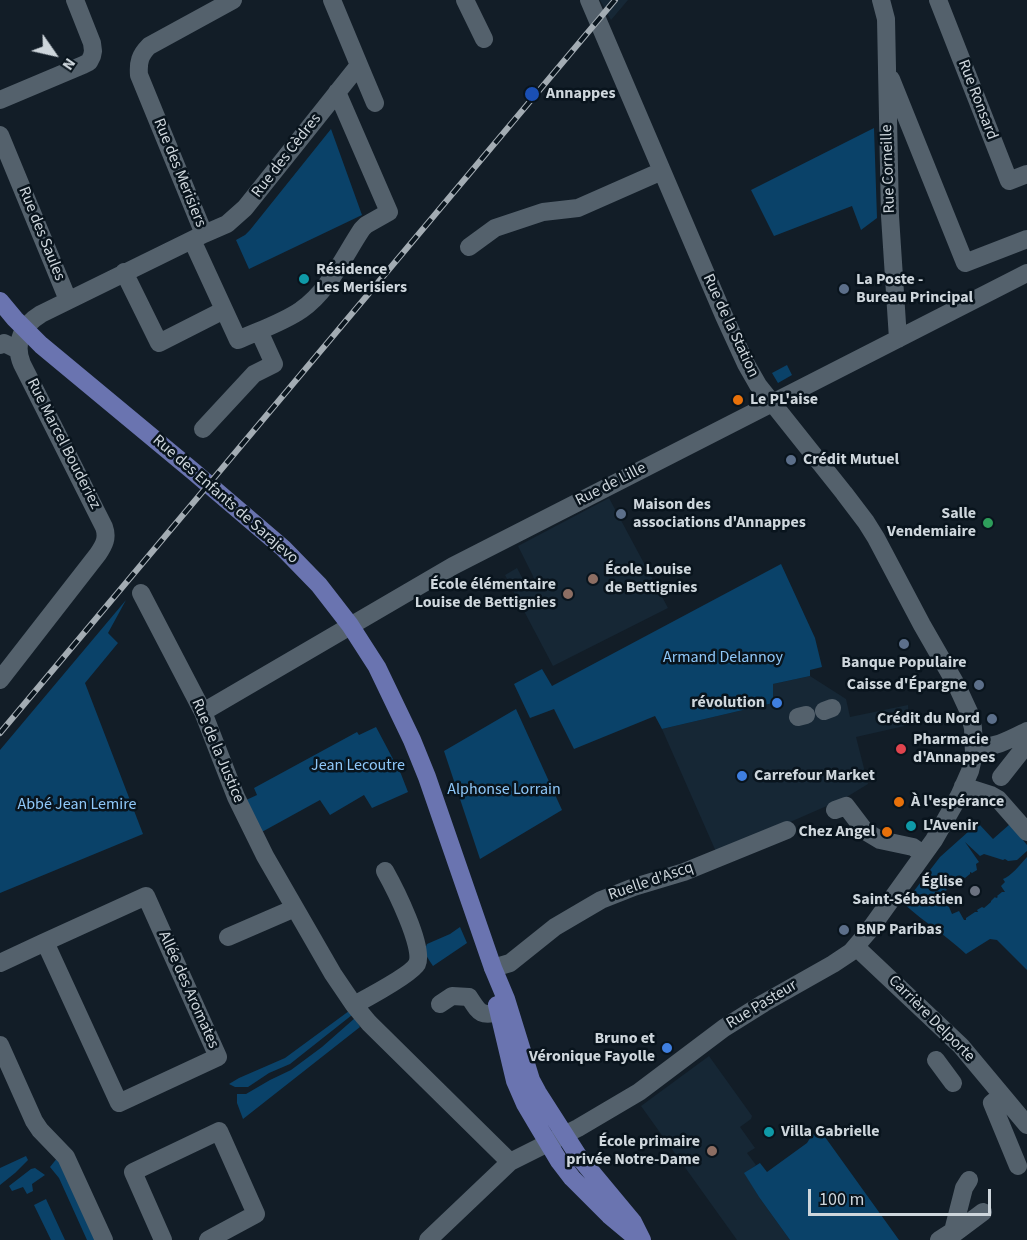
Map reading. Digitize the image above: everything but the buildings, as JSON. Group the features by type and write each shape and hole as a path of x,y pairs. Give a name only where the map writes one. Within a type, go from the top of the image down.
{"main road":[{"path":"0,300 25,329"},
{"name":"Rue des Enfants de Sarajevo","path":"25,329 47,350 265,531 311,576 350,625 389,690 427,777 493,968 506,999 531,1080 556,1139"},
{"name":"Rue des Enfants de Sarajevo","path":"493,968 499,1012 518,1088 525,1104 556,1139"},
{"path":"556,1139 563,1166 572,1178 609,1215 640,1240"}],"street":[{"path":"0,100 89,62 93,51 92,44 75,0"},
{"name":"Rue des Merisiers","path":"25,329 35,317 198,237 139,75 138,63 149,46 233,0"},
{"path":"332,0 375,103"},
{"path":"465,0 483,39"},
{"name":"Rue Corneille","path":"881,0 886,19 890,216 898,339"},
{"name":"Rue Ronsard","path":"939,0 1009,181 1027,174"},
{"name":"Rue de la Station","path":"592,7 735,342 752,376 876,538 957,686 974,728 975,747"},
{"name":"Rue des Cèdres","path":"198,237 227,224 238,215 359,65"},
{"path":"886,68 965,263 1027,239"},
{"path":"198,237 224,310 238,340 303,309 334,274 362,229 389,212 337,92"},
{"name":"Rue des Saules","path":"0,135 68,300"},
{"path":"469,247 495,228 543,212 578,208 662,171"},
{"path":"124,273 159,343 224,310"},
{"name":"Rue de Lille","path":"202,712 496,543 1027,273"},
{"path":"0,345 4,343 18,350 25,329"},
{"path":"203,429 254,374 274,364 259,331"},
{"name":"Rue Marcel Bouderiez","path":"0,680 98,554 106,539 104,527 22,363 18,350"},
{"name":"Rue de la Justice","path":"141,593 202,712 228,778 265,856 333,974 354,1005 377,1032 510,1162"},
{"path":"975,747 996,745 1027,731"},
{"path":"1001,777 1027,744"},
{"name":"Rue Pasteur","path":"428,1240 510,1162 639,1092 724,1028 839,961 856,946 927,850 963,786 972,764 975,747"},
{"path":"963,786 998,799 1027,832"},
{"path":"835,810 846,806 865,831 880,840 927,850"},
{"name":"Ruelle d'Ascq","path":"493,968 510,963 555,927 601,900 634,886 684,872 787,830"},
{"path":"354,1005 411,971 418,962 417,944 402,905 385,871"},
{"name":"Allée des Aromates","path":"0,963 45,942 146,896 218,1057 119,1103 45,942"},
{"path":"228,937 295,908"},
{"name":"Carrière Delporte","path":"856,946 968,1053 1027,1125"},
{"path":"440,1004 452,996 469,997 479,1012 488,1014 499,1012"},
{"path":"0,1045 34,1121 68,1161 104,1240"},
{"path":"936,1060 953,1083"},
{"path":"1002,1095 992,1103 1018,1166"},
{"path":"164,1240 133,1173 219,1131 256,1214 208,1240"},
{"path":"952,1236 964,1188 969,1180"},
{"path":"952,1236 983,1212"}],"shaded area":[{"path":"600,0 628,0 611,20"},
{"name":"École Louise de Bettignies","path":"609,498 668,608 553,666 505,575 517,568 527,587 535,583 518,546"},
{"path":"810,676 846,699 850,717 908,705 909,725 856,737 868,784 845,798 717,854 662,729 773,703 773,684"},
{"name":"École primaire privée Notre-Dame","path":"709,1056 752,1116 740,1127 755,1148 747,1153 756,1165 745,1174 790,1240 737,1240 641,1106"}],"green space":[{"path":"874,128 877,218 861,230 852,206 774,236 751,190"},
{"path":"331,129 362,215 249,269 236,240 250,230"},
{"path":"787,365 792,375 778,383 772,373"},
{"name":"Armand Delannoy","path":"781,564 815,638 822,667 810,670 810,676 773,684 773,703 662,729 655,716 574,749 554,709 530,718 514,684 542,669 552,686"},
{"name":"Abbé Jean Lemire","path":"126,600 108,633 118,643 85,683 143,834 0,893 0,750"},
{"name":"Alphonse Lorrain","path":"516,709 562,810 480,859 444,751"},
{"name":"Jean Lecoutre","path":"376,727 408,792 372,808 364,795 330,815 320,800 260,833 244,801 257,795 254,788 357,732 359,735"},
{"path":"978,823 993,839 1010,824 1027,845 1027,851 1017,860 1008,861 984,854 980,856 965,842 979,862 976,864 977,870 970,872 957,883 952,878 943,885 947,890 943,890 938,895 952,914 959,911 966,920 1005,892 1001,886 1005,882 1003,879 1027,857 1027,970 997,940 990,939 966,954 904,904 940,857"},
{"path":"460,927 467,943 433,966 426,953 427,944"},
{"path":"349,1011 352,1015 290,1064 269,1073 248,1087 235,1087 229,1084 285,1058"},
{"path":"355,1018 360,1027 243,1119 237,1103 237,1094 246,1094 291,1070"},
{"path":"820,1130 899,1240 790,1240 759,1197 744,1173 760,1163 767,1172 807,1143 812,1135"},
{"path":"26,1156 28,1160 0,1185 0,1168"},
{"path":"58,1157 96,1240 87,1240 59,1178 50,1167"},
{"path":"35,1168 45,1175 32,1184 33,1191 27,1194 23,1187 12,1191 9,1186"},
{"path":"46,1199 65,1240 51,1240 34,1205"}],"railway":[{"path":"0,733 615,0"}],"place":[{"name":"Annappes","path":"532,94"},
{"name":"Résidence Les Merisiers","path":"304,279"},
{"name":"La Poste - Bureau Principal","path":"844,289"},
{"name":"Le PL'aise","path":"738,400"},
{"name":"Crédit Mutuel","path":"791,460"},
{"name":"Maison des associations d'Annappes","path":"621,514"},
{"name":"Salle Vendemiaire","path":"988,523"},
{"name":"École Louise de Bettignies","path":"593,579"},
{"name":"École élémentaire Louise de Bettignies","path":"568,594"},
{"name":"Banque Populaire","path":"904,644"},
{"name":"Caisse d'Épargne","path":"979,685"},
{"name":"révolution","path":"777,703"},
{"name":"Crédit du Nord","path":"992,719"},
{"name":"Pharmacie d'Annappes","path":"901,749"},
{"name":"Carrefour Market","path":"742,776"},
{"name":"À l'espérance","path":"899,802"},
{"name":"L'Avenir","path":"911,826"},
{"name":"Chez Angel","path":"887,832"},
{"name":"Église Saint-Sébastien","path":"975,891"},
{"name":"BNP Paribas","path":"844,930"},
{"name":"Bruno et Véronique Fayolle","path":"667,1048"},
{"name":"Villa Gabrielle","path":"769,1132"},
{"name":"École primaire privée Notre-Dame","path":"712,1151"}]}
